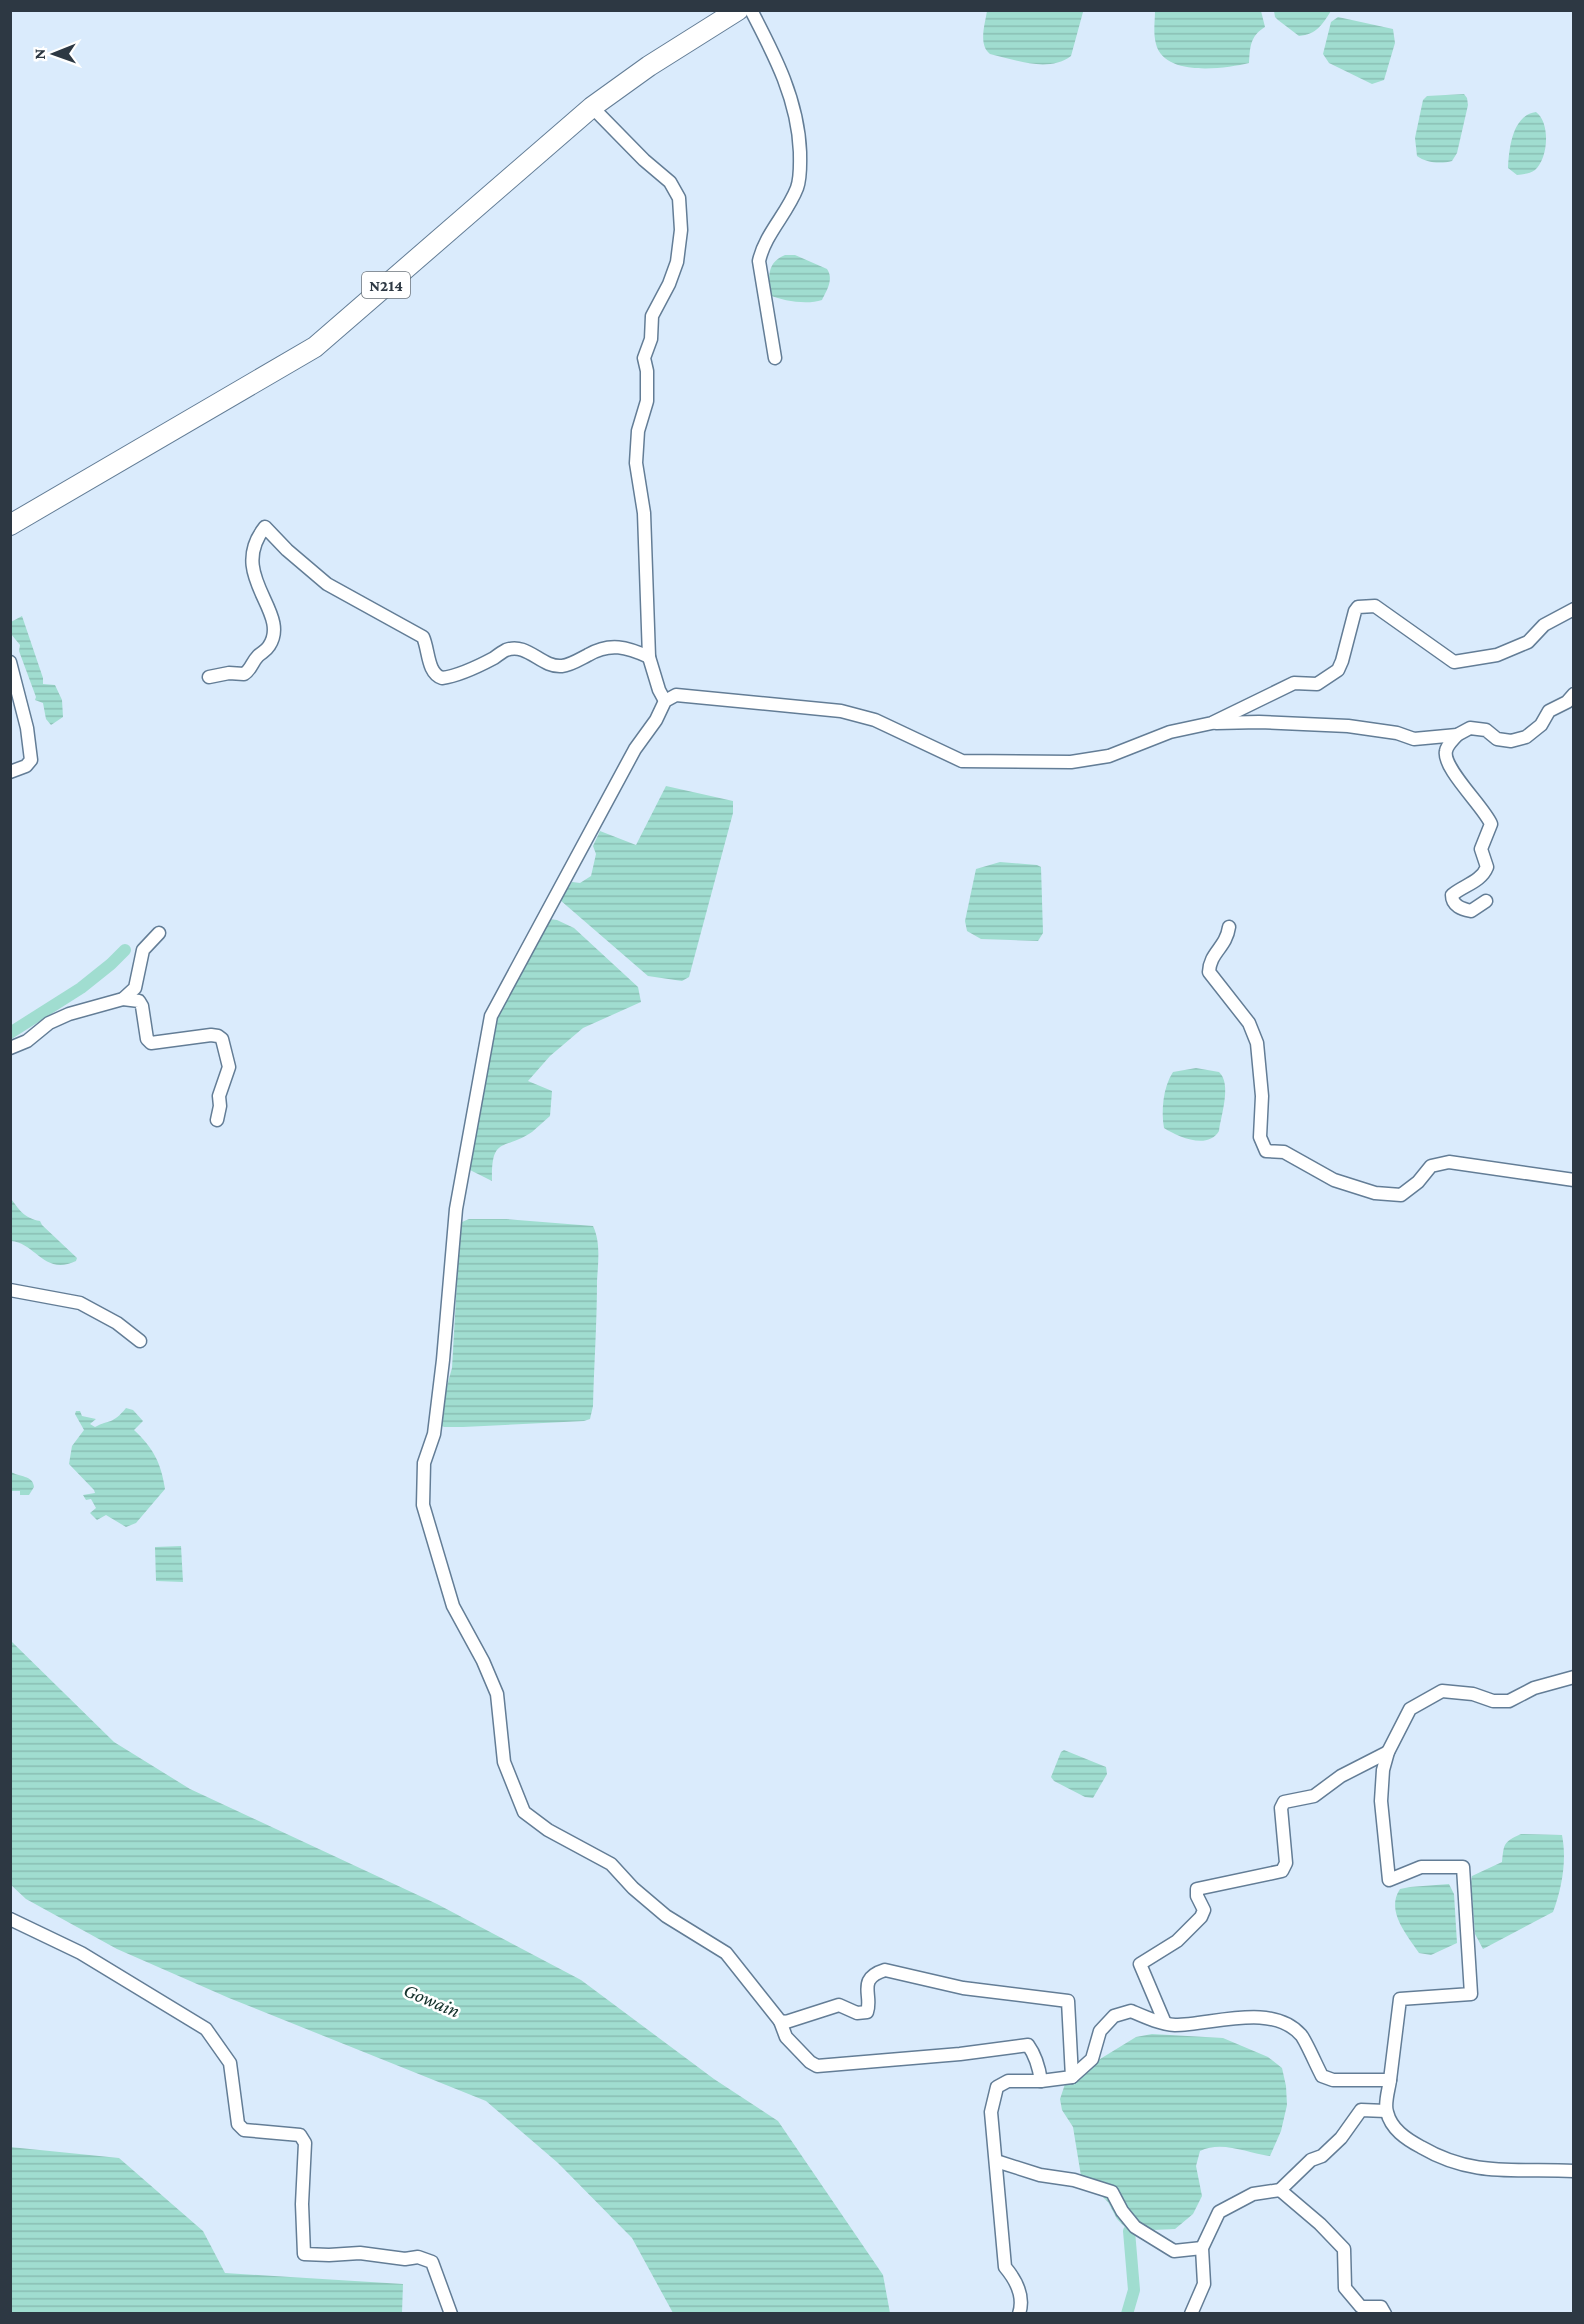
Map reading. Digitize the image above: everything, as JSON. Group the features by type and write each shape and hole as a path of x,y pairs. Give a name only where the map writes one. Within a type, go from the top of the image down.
{"highway":[{"name":"N214","path":"10,525 315,347 592,107 649,66 738,10"}],"street":[{"path":"751,10 777,59 796,115 799,133 798,187 784,215 762,248 759,261 775,358"},
{"path":"592,107 644,160 670,182 679,198 681,230 676,262 669,284 652,316 651,339 644,358 647,371 647,401 638,431 636,462 644,513 649,657 659,690 665,701"},
{"path":"208,677 229,673 244,674 270,645 273,636 272,621 255,578 252,558 254,542 265,527 287,550 327,584 375,612 409,627 423,637 429,648 432,671 436,676 442,678 493,658 507,650 520,649 530,652 550,665 563,666 596,650 612,646 626,647 649,657"},
{"path":"1212,723 1294,683 1317,684 1338,670 1358,607 1375,606 1454,662 1497,655 1528,642 1544,625 1574,609"},
{"path":"10,662 27,728 31,760 26,766 10,772"},
{"path":"1041,2081 1034,2053 1028,2045 960,2054 817,2066 810,2062 786,2037 780,2021 726,1953 666,1916 633,1888 611,1864 548,1830 524,1812 504,1762 497,1694 453,1606 423,1505 424,1463 434,1434 443,1360 456,1209 491,1016 635,749 656,720 665,701 676,695 841,711 876,720 962,762 1011,763 1086,760 1109,756 1170,732 1212,723 1259,722 1348,726 1397,733 1414,739 1457,735 1470,728 1486,730 1497,739 1511,741 1526,737 1541,725 1549,711 1567,702 1574,694"},
{"path":"1457,735 1446,749 1447,758 1463,786 1491,824 1481,849 1487,867 1484,874 1457,891 1452,896 1452,900 1458,907 1471,911 1486,901"},
{"path":"1229,927 1227,940 1212,957 1209,972 1249,1023 1257,1043 1262,1096 1260,1137 1266,1151 1284,1152 1334,1180 1375,1193 1401,1195 1418,1182 1431,1166 1449,1162 1574,1180"},
{"path":"123,999 135,988 143,950 159,933"},
{"path":"10,1048 27,1041 49,1023 69,1014 123,999 139,1001 142,1006 147,1039 151,1042 211,1035 218,1036 222,1040 229,1067 219,1096 220,1106 217,1120"},
{"path":"10,1290 80,1303 117,1323 140,1341"},
{"path":"1574,1677 1534,1688 1509,1701 1492,1701 1473,1694 1442,1691 1410,1708 1388,1752 1383,1770 1381,1801 1389,1880 1421,1867 1463,1867 1470,1994 1400,2000 1386,2111 1401,2136 1442,2159 1475,2168 1508,2172 1574,2171"},
{"path":"1165,2023 1140,1964 1177,1941 1201,1917 1204,1910 1197,1896 1197,1889 1282,1871 1286,1863 1281,1808 1284,1802 1314,1796 1341,1776 1388,1752"},
{"path":"10,1918 81,1953 207,2029 230,2062 238,2124 244,2130 300,2135 305,2143 302,2204 304,2254 360,2253 405,2259 418,2257 432,2262 451,2313"},
{"path":"780,2021 786,2022 839,2005 857,2013 867,2012 869,2007 866,1994 869,1980 875,1973 885,1970 963,1988 1068,2001 1072,2077"},
{"path":"1019,2313 1022,2306 1017,2281 1005,2267 991,2112 997,2087 1008,2081 1041,2081 1072,2077 1092,2059 1100,2031 1114,2016 1131,2011 1150,2020 1174,2025 1240,2017 1278,2019 1301,2035 1322,2076 1334,2080 1390,2080"},
{"path":"1191,2313 1204,2284 1202,2248 1220,2212 1253,2194 1280,2190 1311,2160 1322,2156 1341,2138 1362,2110 1386,2111"},
{"path":"996,2161 1040,2175 1074,2180 1112,2192 1122,2211 1135,2228 1174,2251 1202,2248"},
{"path":"1280,2190 1320,2224 1344,2249 1345,2288 1361,2307 1381,2307 1385,2313"}],"water":[{"path":"1083,10 1083,12 1071,56 1052,64 1032,64 990,54 986,50 983,40 987,11"},
{"path":"1274,10 1331,11 1315,31 1299,36 1275,17"},
{"path":"1155,11 1261,11 1265,27 1254,38 1249,63 1211,68 1182,66 1170,62 1161,55 1155,40"},
{"path":"1338,17 1393,29 1395,43 1384,80 1372,84 1329,63 1323,54 1331,22"},
{"path":"1464,94 1468,105 1457,153 1452,161 1434,162 1417,156 1415,138 1423,100 1427,96"},
{"path":"1536,112 1541,117 1546,132 1543,158 1535,170 1517,175 1508,168 1513,134 1522,119"},
{"path":"785,255 795,255 827,269 830,281 822,300 795,302 769,295 770,269 775,261"},
{"path":"22,616 43,684 55,685 62,700 63,717 51,725 46,719 43,703 35,700 36,697 19,651 20,645 11,634 11,622"},
{"path":"666,786 733,801 733,813 689,977 682,981 648,976 560,900 572,882 580,883 591,876 596,854 593,846 600,831 636,845"},
{"path":"1000,862 1041,867 1043,933 1038,941 981,939 967,931 965,921 976,869"},
{"path":"547,919 557,920 574,928 638,987 641,1002 583,1028 550,1056 528,1081 552,1091 550,1116 532,1132 497,1150 492,1166 492,1181 468,1169 496,1013"},
{"path":"1196,1068 1219,1072 1225,1084 1219,1131 1214,1137 1200,1141 1185,1138 1164,1128 1163,1121 1165,1092 1173,1072"},
{"path":"10,1197 22,1213 40,1221 77,1258 76,1261 65,1265 48,1262 20,1243 11,1241"},
{"path":"469,1219 506,1219 593,1226 596,1232 598,1260 593,1406 590,1419 463,1427 440,1425 443,1400 452,1368 460,1228 462,1222"},
{"path":"126,1408 133,1410 143,1421 134,1430 155,1456 165,1489 136,1523 126,1527 106,1515 97,1520 90,1513 96,1508 91,1499 86,1500 83,1495 95,1493 94,1490 69,1464 72,1446 84,1430 75,1414 76,1411 80,1411 82,1416 96,1419 90,1424 95,1427 114,1419"},
{"path":"11,1472 31,1480 34,1487 29,1495 20,1495 20,1491 11,1491"},
{"path":"181,1546 183,1582 156,1581 155,1547"},
{"name":"Gowain","path":"11,1641 114,1742 190,1789 437,1904 581,1980 714,2079 778,2121 883,2275 890,2313 673,2313 632,2238 558,2163 486,2101 229,1998 117,1949 26,1899 11,1885"},
{"path":"1064,1750 1106,1767 1107,1774 1093,1798 1085,1797 1054,1781 1051,1777 1061,1752"},
{"path":"1521,1834 1562,1835 1564,1864 1556,1903 1553,1912 1483,1949 1475,1934 1472,1876 1502,1862 1506,1844"},
{"path":"1449,1884 1454,1894 1457,1943 1431,1955 1419,1953 1400,1923 1395,1906 1396,1897 1400,1889"},
{"path":"1152,2034 1223,2038 1268,2057 1282,2068 1287,2105 1281,2131 1270,2156 1226,2147 1200,2151 1196,2166 1202,2196 1193,2214 1175,2229 1129,2231 1117,2219 1108,2202 1081,2176 1073,2127 1062,2110 1060,2099 1065,2084 1087,2067 1136,2037"},
{"path":"10,2147 119,2158 203,2231 225,2273 403,2284 402,2313 11,2313"}],"waterway":[{"path":"10,1033 81,988 125,950"},
{"path":"1127,2314 1134,2290 1129,2231"}]}
